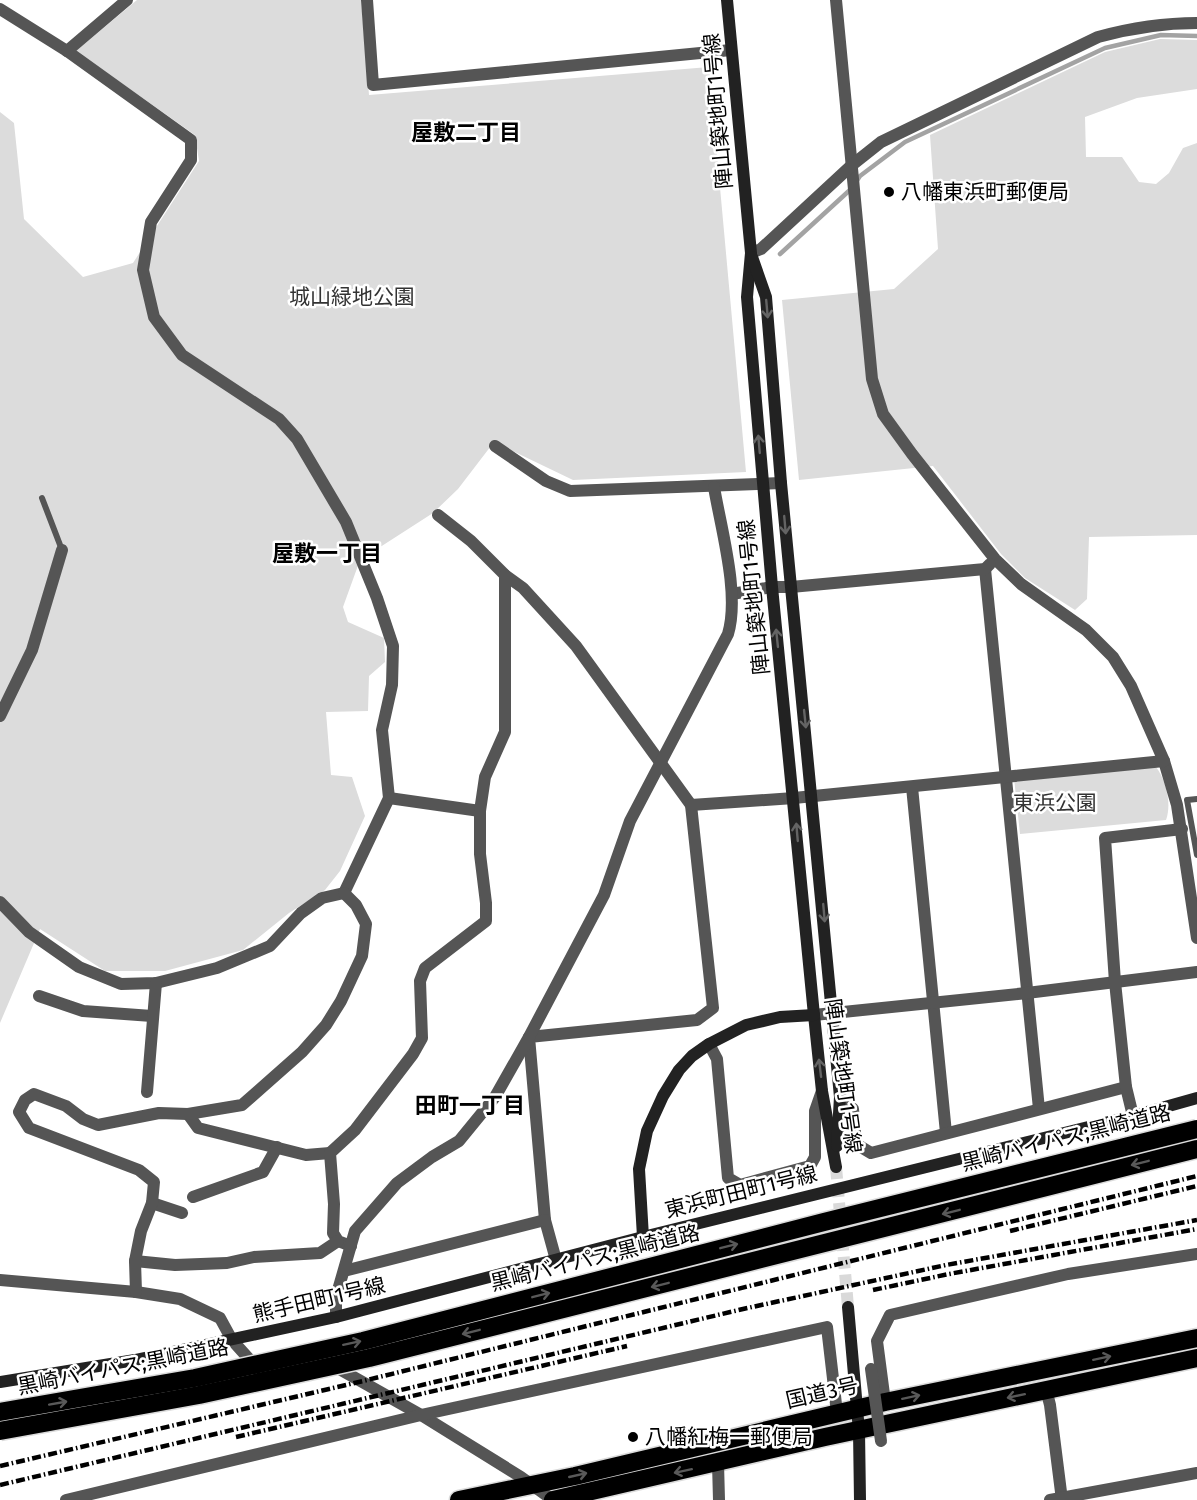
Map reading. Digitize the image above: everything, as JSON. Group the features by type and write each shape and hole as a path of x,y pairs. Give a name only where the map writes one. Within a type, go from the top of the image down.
{"highway":[{"name":"黒崎バイパス;黒崎道路","path":"0,1412 195,1378 363,1341 1197,1129"},
{"name":"黒崎バイパス;黒崎道路","path":"0,1431 199,1395 369,1358 1197,1149"},
{"name":"国道3号","path":"459,1500 532,1485 855,1408 1197,1338"},
{"name":"国道3号","path":"553,1500 1046,1389 1197,1358"}],"street":[{"path":"67,51 127,0"},
{"path":"367,0 373,85 731,50"},
{"name":"陣山築地町1号線","path":"727,0 751,253 747,297 772,586 822,1091 836,1167 840,1097 813,796 781,483 766,297 751,253"},
{"path":"836,0 872,379 883,414 995,559 1021,584 1086,630 1113,657 1131,686 1164,761 1177,805 1197,938"},
{"path":"0,9 67,51 191,140 191,160 151,222 142,270 154,317 182,355 279,419 297,439 346,522 377,598 393,646 392,685 382,730 389,798 344,893"},
{"path":"751,253 761,249 881,142 1098,37 1132,28 1167,23 1197,23"},
{"path":"495,447 546,481 570,491 781,483"},
{"path":"336,1317 336,1297 355,1231 397,1183 432,1157 459,1141 495,1097 604,895 630,822 728,634 732,619 732,594 714,487"},
{"path":"438,515 471,541 505,575 523,588 576,646 691,805 713,1008 697,1020 529,1037"},
{"path":"0,716 32,650 62,550"},
{"path":"732,594 772,586 791,587 985,569 995,559"},
{"path":"985,569 1039,1110"},
{"path":"188,1114 198,1128 306,1155 330,1153 355,1130 413,1054 422,1038 420,981 425,968 486,921 480,854 480,811 485,777 505,732 505,575"},
{"path":"691,805 794,798 1164,761"},
{"path":"912,787 946,1133"},
{"path":"389,798 480,811"},
{"path":"1133,1116 1126,1087 1105,837 1182,829"},
{"path":"0,902 29,932 79,967 121,984 156,983 217,968 270,946 301,913 322,898 344,893"},
{"path":"136,1292 135,1261 141,1231 152,1203 154,1182 139,1170 29,1128 19,1112 25,1100 34,1094 66,1106 83,1119 98,1125 159,1113 188,1114 242,1105 302,1052 326,1025 341,1001 362,956 366,924 356,905 344,893"},
{"path":"643,1237 639,1169 646,1131 663,1096 679,1070 692,1056 709,1044 746,1025 780,1017 1027,993 1197,972"},
{"path":"147,1092 156,983"},
{"path":"39,996 83,1011 152,1016"},
{"path":"529,1037 545,1220 556,1260"},
{"path":"709,1044 717,1059 728,1178 740,1185 810,1166 815,1157 815,1111 822,1091"},
{"path":"840,1097 852,1110 855,1144 871,1153 1126,1087"},
{"name":"東浜町田町1号線","path":"643,1237 1133,1116 1197,1098"},
{"path":"193,1197 263,1172 277,1148"},
{"path":"330,1153 334,1204 333,1233 338,1241 351,1246"},
{"path":"152,1203 182,1213"},
{"path":"344,1271 545,1220"},
{"name":"熊手田町1号線","path":"0,1383 135,1360 336,1317 643,1237"},
{"path":"135,1261 176,1265 227,1263 254,1257 320,1253 338,1241"},
{"path":"885,1402 877,1341 890,1315 1068,1274 1197,1254"},
{"path":"0,1280 136,1292 180,1299 220,1318 232,1340 260,1373 316,1361 330,1364 421,1415 553,1500"},
{"path":"848,1307 855,1408 859,1431 860,1500"},
{"path":"66,1500 421,1415 827,1327 837,1413"},
{"path":"871,1369 881,1441"},
{"path":"1046,1389 1050,1405 1058,1499 1197,1473"},
{"path":"718,1463 719,1500"}],"lane":[{"path":"42,498 62,550"},
{"path":"1197,800 1187,800 1197,855"}],"green space":[{"name":"城山緑地公園","path":"137,0 361,0 369,95 709,67 746,472 573,480 494,442 458,489 433,513 360,560 343,607 348,622 384,638 385,662 369,676 368,711 326,712 331,775 352,777 365,816 340,871 325,890 289,913 243,950 165,971 105,971 40,929 0,1023 0,112 14,123 24,219 83,277 133,263 199,161 195,135 76,51"},
{"path":"1160,39 1197,40 1197,89 1137,98 1085,117 1086,157 1122,157 1139,182 1156,184 1169,173 1183,148 1197,143 1197,535 1089,537 1087,599 1075,610 1025,578 1001,554 933,466 799,480 782,300 894,289 938,249 930,135 1105,52"},
{"name":"東浜公園","path":"1156,767 1167,792 1166,820 1020,834 1014,778"}],"waterway":[{"path":"856,182 860,176 905,142 1105,48 1161,35 1197,36"},
{"path":"780,254 851,189"}],"tunnel":[{"path":"836,1167 848,1307"}],"railway":[{"path":"0,1466 363,1381 1197,1176"},
{"path":"1010,1231 1197,1186"},
{"path":"0,1485 743,1309 946,1265 1197,1220"},
{"path":"873,1290 1197,1229"},
{"path":"236,1437 627,1346"}],"place":[{"name":"八幡東浜町郵便局","path":"889,192"},
{"name":"八幡紅梅一郵便局","path":"633,1437"}],"district":[{"name":"屋敷二丁目","path":"466,132"},
{"name":"屋敷一丁目","path":"327,553"},
{"name":"田町一丁目","path":"470,1105"}]}
